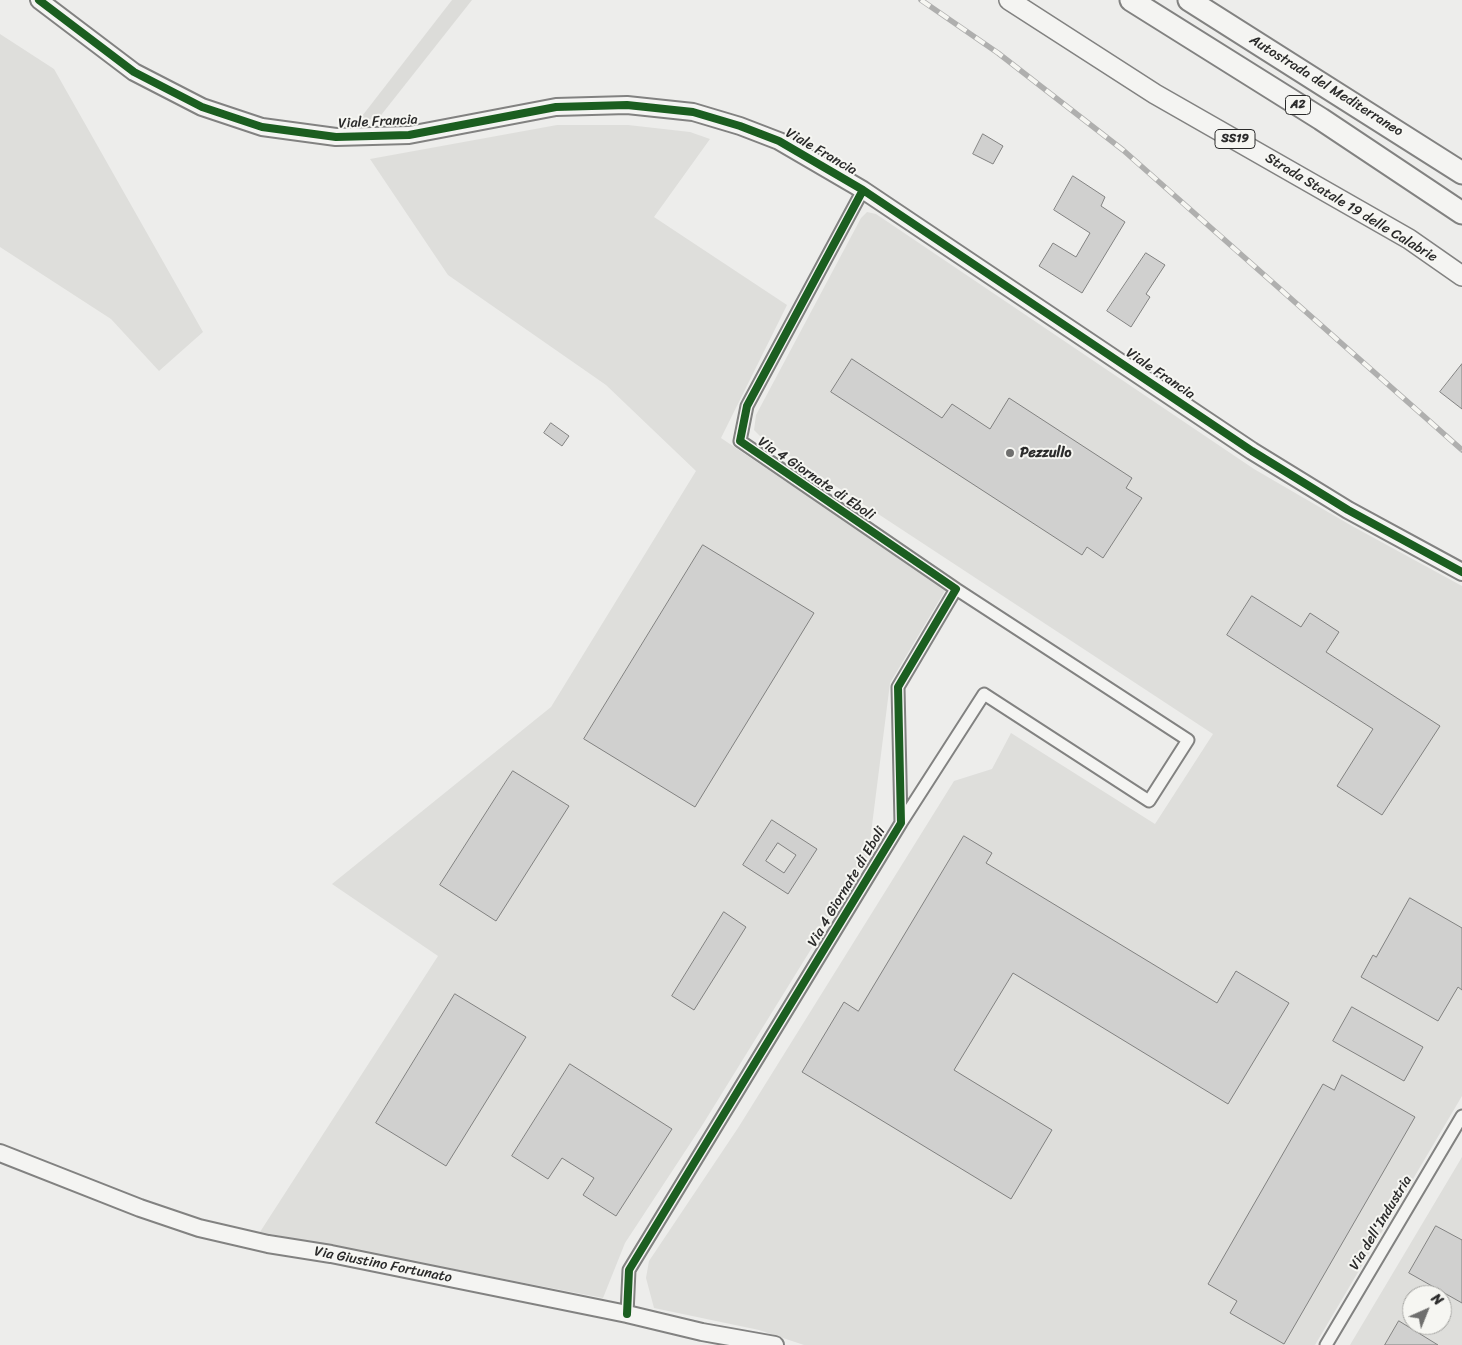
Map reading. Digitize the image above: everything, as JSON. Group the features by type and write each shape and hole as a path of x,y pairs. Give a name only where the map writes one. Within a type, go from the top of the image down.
{"highway":[{"name":"A2","path":"1131,0 1321,119 1462,213"},
{"name":"Autostrada del Mediterraneo","path":"1190,0 1462,174"}],"main road":[{"name":"Strada Statale 19 delle Calabrie","path":"1009,0 1155,94 1409,239 1462,276"}],"street":[{"name":"Viale Francia","path":"39,0 134,72 202,107 262,127 336,137 409,135 556,107 637,106 693,112 740,126 779,141 863,190 1252,451 1348,510 1462,572"},
{"name":"Via 4 Giornate di Eboli","path":"627,1314 629,1270 901,823 984,694 1149,801 1188,740 956,590 740,441 747,406 863,190"},
{"name":"Via 4 Giornate di Eboli","path":"901,823 898,687 956,590"},
{"name":"Via dell'Industria","path":"1326,1345 1462,1116"},
{"name":"Via Giustino Fortunato","path":"0,1153 140,1208 200,1228 268,1244 331,1254 627,1314 702,1332 724,1341 774,1345"}],"shaded area":[{"path":"452,0 472,0 378,119 359,120"},
{"path":"0,34 54,69 203,332 159,371 111,319 0,247"},
{"path":"557,125 628,125 690,132 710,139 654,217 787,305 721,438 946,589 890,683 868,857 703,1124 625,1243 603,1298 260,1232 438,956 332,884 551,707 696,471 606,385 448,275 370,159"},
{"path":"867,212 876,214 1254,469 1352,526 1462,586 1462,1096 1315,1345 804,1345 759,1330 654,1308 646,1278 649,1261 738,1128 954,781 992,769 1011,733 1155,824 1213,734 761,437 754,430 756,415 861,218"},
{"path":"1462,1157 1462,1345 1350,1345"}],"building":[{"path":"983,134 1003,146 993,164 973,154"},
{"path":"1073,176 1105,197 1101,206 1125,222 1082,293 1039,266 1053,243 1076,257 1090,233 1054,210"},
{"path":"1146,253 1165,265 1146,294 1150,297 1131,327 1107,311"},
{"name":"Pezzullo","path":"852,359 942,418 952,404 990,429 1009,398 1132,478 1126,488 1142,498 1103,558 1087,547 1082,555 831,392"},
{"path":"1462,364 1462,409 1440,392"},
{"path":"551,423 569,436 562,446 544,433"},
{"path":"703,545 814,613 695,807 584,739"},
{"path":"1252,596 1301,627 1310,613 1339,632 1326,652 1440,726 1382,815 1337,786 1373,729 1227,635"},
{"path":"513,771 569,806 496,921 440,885"},
{"path":"772,820 817,849 788,894 743,865","holes":["778,843 796,855 784,873 766,861"]},
{"path":"964,836 992,853 986,863 1217,1003 1236,971 1289,1003 1228,1104 1013,973 954,1070 1052,1130 1011,1199 802,1072 844,1002 858,1011"},
{"path":"1410,898 1462,928 1462,990 1458,987 1438,1021 1361,977 1373,955 1376,957"},
{"path":"724,912 746,927 694,1010 672,996"},
{"path":"455,994 526,1037 446,1166 376,1123"},
{"path":"1352,1007 1423,1047 1404,1081 1333,1041"},
{"path":"570,1064 672,1129 616,1216 583,1195 594,1178 562,1158 548,1179 512,1156"},
{"path":"1342,1075 1415,1117 1284,1344 1230,1313 1237,1301 1208,1284 1323,1084 1334,1090"},
{"path":"1436,1226 1462,1240 1462,1303 1452,1297 1452,1285 1430,1285 1409,1273"},
{"path":"1399,1321 1402,1323 1402,1335 1422,1335 1438,1345 1385,1345"}],"railway":[{"path":"921,0 998,53 1123,150 1462,450"}],"cycle path":[{"path":"39,0 134,72 202,107 262,127 336,137 409,135 556,107 627,105 693,112 740,126 779,141 863,190 1252,451 1348,510 1462,572"},
{"path":"627,1314 629,1270 901,823 898,687 956,589 740,441 747,406 863,190"}],"place":[{"name":"Pezzullo","path":"1010,453"}]}
